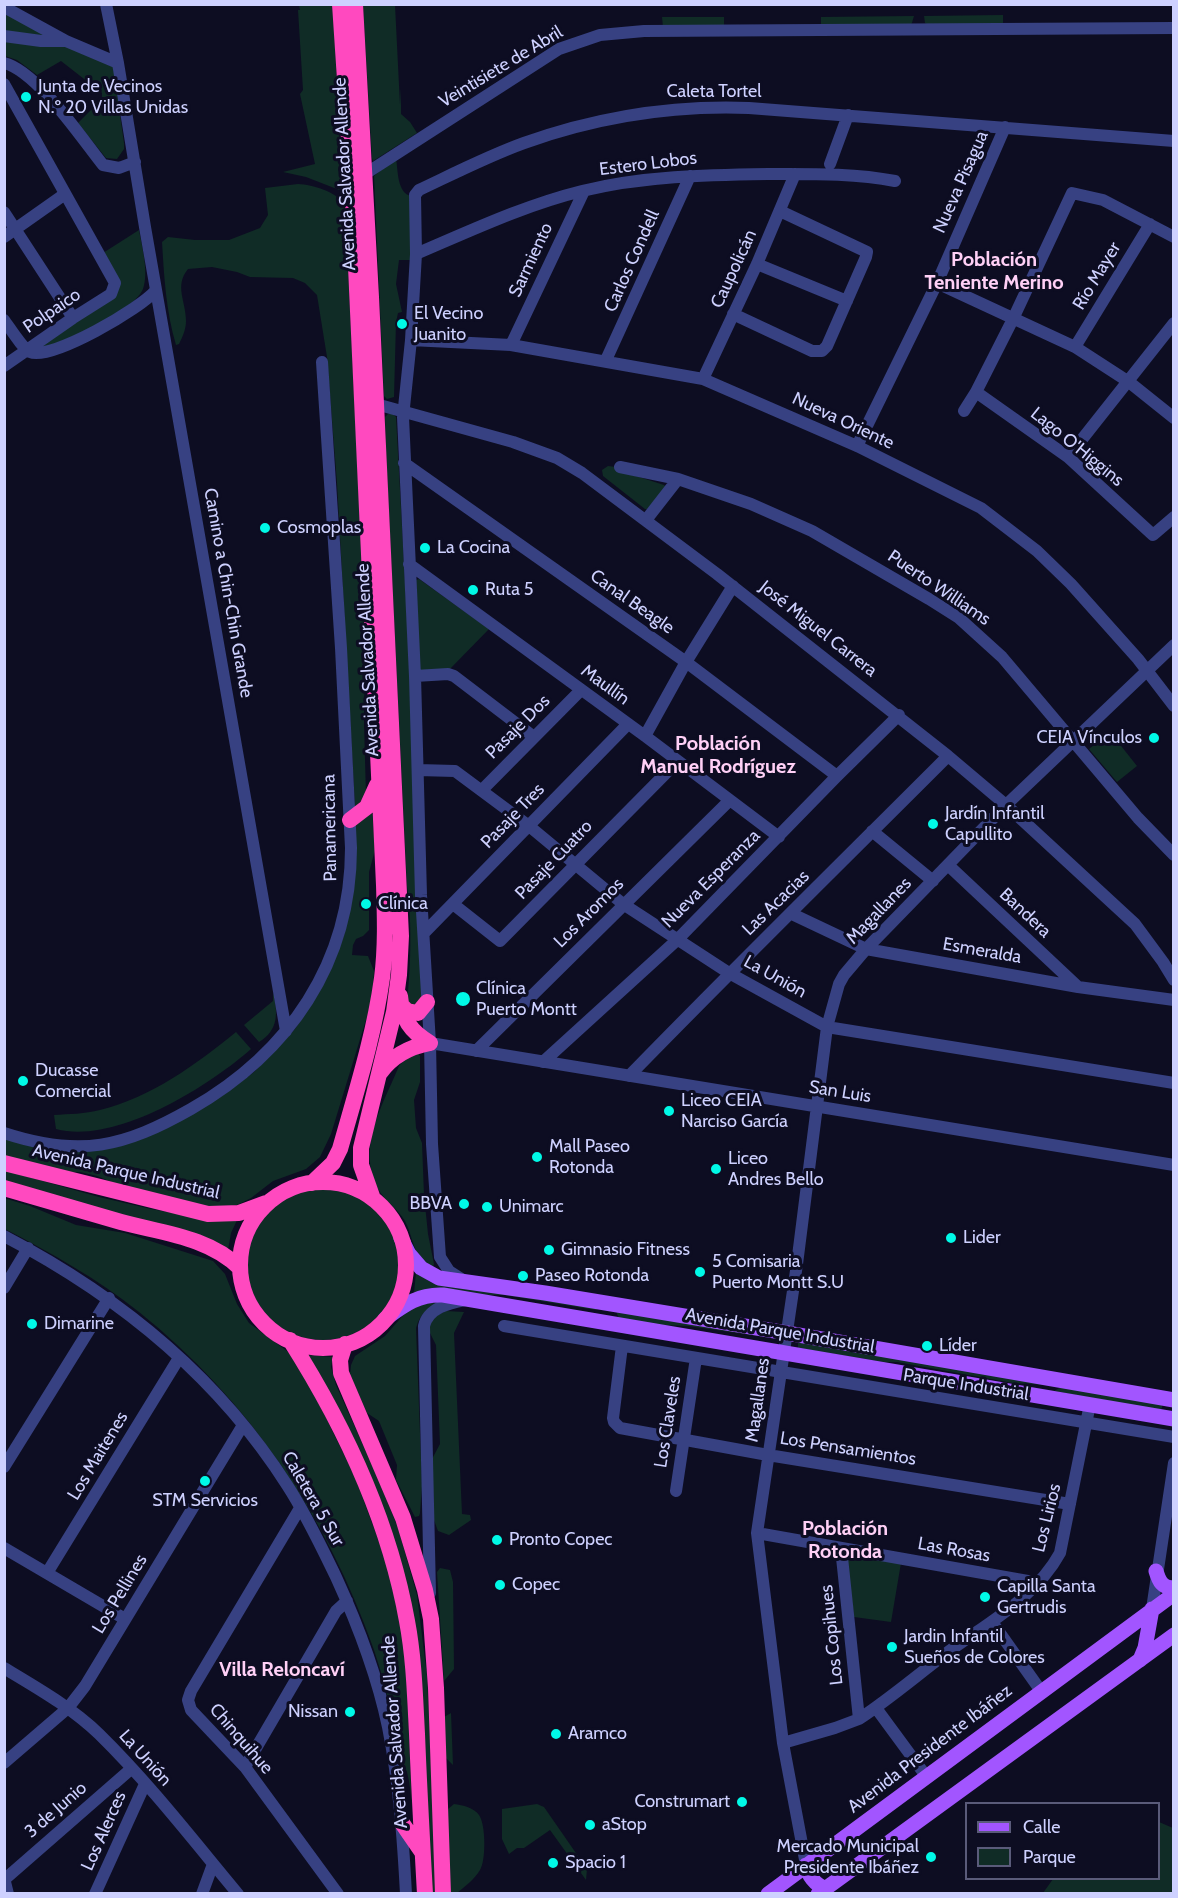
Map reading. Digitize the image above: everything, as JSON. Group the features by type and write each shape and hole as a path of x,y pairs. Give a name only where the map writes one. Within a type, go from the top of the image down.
{"highway":[{"name":"Avenida Salvador Allende","path":"312,1183 333,1162 339,1149 367,1054 379,996 385,940 353,201 340,4"},
{"name":"Avenida Salvador Allende","path":"355,4 401,936 394,1012 363,1137 361,1157 363,1173 373,1199"},
{"path":"350,820 371,801 379,779"},
{"path":"399,975 400,1005 408,1026 429,1043"},
{"path":"400,1005 407,1011 418,1013 427,1002"},
{"path":"380,1074 400,1053 429,1043"},
{"name":"Avenida Parque Industrial","path":"4,1163 208,1214 239,1213 272,1199"},
{"path":"328,1182 344,1185 373,1199 395,1223 402,1238 407,1264 405,1282 398,1302 385,1319 360,1339 327,1347 308,1346 290,1340 265,1323 255,1311 242,1283 240,1268 242,1248 248,1230 263,1208 272,1199 291,1189 312,1183 328,1182"},
{"path":"4,1188 200,1243 222,1252 240,1268"},
{"name":"Avenida Salvador Allende","path":"290,1340 317,1383 355,1461 375,1507 398,1577 413,1665 425,1893"},
{"path":"345,1344 340,1360 341,1373 403,1518 425,1590 436,1688 443,1893"},
{"path":"402,1823 423,1853"}],"main road":[{"name":"Avenida Parque Industrial","path":"402,1238 409,1254 421,1268 439,1278 787,1332 1173,1400"},
{"name":"Avenida Parque Industrial","path":"385,1319 410,1301 426,1295 443,1295 1173,1419"},
{"path":"586,1319 609,1304"},
{"path":"609,1304 612,1323"},
{"path":"1156,1571 1165,1587 1173,1588"},
{"name":"Avenida Presidente Ibáñez","path":"768,1893 1173,1594"},
{"path":"1140,1660 1145,1648 1152,1609"},
{"path":"806,1865 821,1891 1173,1635"}],"street":[{"name":"Camino a Chin-Chin Grande","path":"106,4 286,1031"},
{"path":"4,7 66,41 118,63"},
{"name":"Veintisiete de Abril","path":"365,174 559,49 600,35 656,31 1173,28"},
{"path":"4,36 51,42 66,41"},
{"path":"4,63 13,66 47,94 103,165 119,168 135,162"},
{"path":"4,84 65,194 9,233"},
{"name":"Caleta Tortel","path":"411,340 416,254 415,195 419,190 522,144 559,132 622,116 669,109 722,107 1173,141"},
{"path":"830,164 849,115"},
{"name":"Nueva Pisagua","path":"857,446 937,283 1005,128"},
{"name":"Estero Lobos","path":"416,254 500,219 584,191 628,183 690,176 795,174 895,181"},
{"name":"Caupolicán","path":"703,379 757,264 795,174"},
{"name":"Carlos Condell","path":"606,360 690,176"},
{"name":"Sarmiento","path":"511,345 584,191"},
{"path":"964,411 1013,319 1072,193 1103,200 1173,237"},
{"name":"Polpaico","path":"4,366 111,294 115,283 65,194"},
{"path":"733,314 812,351 822,351 827,346 867,252 780,211"},
{"path":"4,212 9,233 73,318"},
{"name":"Río Mayer","path":"1075,347 1150,224"},
{"path":"757,264 847,301"},
{"path":"937,283 1075,347 1129,382 1173,418"},
{"path":"4,320 26,350 35,353 92,333 138,307 156,290"},
{"path":"1068,458 1173,323"},
{"path":"411,340 404,411 404,462 415,676 433,1163 440,1257 443,1264 454,1275 470,1283"},
{"name":"Nueva Oriente","path":"411,340 511,345 703,379 857,446 981,508 1037,551 1071,584 1147,671 1173,706"},
{"name":"Panamericana","path":"4,1133 47,1144 79,1146 109,1143 140,1135 196,1106 236,1080 286,1031 318,984 338,937 346,906 350,875 350,820 330,458 322,363"},
{"name":"Lago O'Higgins","path":"976,392 1068,458 1153,535 1173,517"},
{"name":"José Miguel Carrera","path":"376,404 513,442 557,458 582,473 733,586 899,715 1006,805 1135,924 1163,962 1173,980"},
{"name":"Canal Beagle","path":"404,462 686,662 837,776"},
{"name":"Puerto Williams","path":"620,466 678,479 751,504 804,526 889,574 959,618 1002,657 1072,742 1173,855"},
{"path":"646,520 678,479"},
{"name":"Maullín","path":"409,564 779,837"},
{"path":"645,736 686,662 733,586"},
{"name":"Magallanes","path":"806,1865 783,1743 757,1533 787,1332 827,1027 844,975 866,949 1006,805 1173,645"},
{"path":"415,676 448,674 454,676 534,737"},
{"name":"Pasaje Dos","path":"482,790 580,690"},
{"name":"Nueva Esperanza","path":"543,1062 677,940 899,715"},
{"name":"Pasaje Tres","path":"424,933 628,724"},
{"name":"Las Acacias","path":"629,1076 729,973 792,914 948,756"},
{"name":"Pasaje Cuatro","path":"453,904 500,942 677,762"},
{"name":"La Unión","path":"418,770 455,771 576,863 623,904 729,973 827,1027 1173,1083"},
{"name":"Los Aromos","path":"476,1051 729,801"},
{"path":"872,831 933,881"},
{"name":"Bandera","path":"948,865 1078,987"},
{"name":"Esmeralda","path":"792,914 866,949 1078,987 1173,1000"},
{"name":"San Luis","path":"429,1043 1173,1165"},
{"name":"Caletera 5 Sur","path":"4,1236 58,1265 109,1298 146,1327 202,1380 243,1425 275,1467 300,1508 347,1601 370,1659 386,1716 394,1761 402,1823 406,1893"},
{"path":"4,1288 28,1248"},
{"path":"4,1467 109,1298"},
{"path":"430,1619 424,1326 434,1311 469,1299"},
{"name":"Parque Industrial","path":"504,1326 1173,1437"},
{"name":"Los Pensamientos","path":"622,1346 613,1418 620,1428 768,1455 1070,1504"},
{"name":"Los Maitenes","path":"47,1573 179,1358"},
{"name":"Los Claveles","path":"676,1491 696,1358"},
{"name":"Los Lirios","path":"783,1743 859,1719 992,1622 1050,1571 1060,1553 1090,1404"},
{"name":"Los Pellines","path":"4,1763 68,1708 94,1671 243,1425"},
{"path":"1152,1609 1173,1463"},
{"name":"Chinquihue","path":"300,1508 189,1695 191,1710 245,1767 338,1893"},
{"name":"Las Rosas","path":"757,1533 1039,1583"},
{"path":"4,1548 125,1619"},
{"name":"Los Copihues","path":"841,1548 859,1719"},
{"path":"245,1767 336,1611 347,1601"},
{"path":"992,1622 1041,1691"},
{"name":"La Unión","path":"4,1668 68,1708 98,1733 238,1893"},
{"path":"876,1708 926,1776"},
{"name":"3 de Junio","path":"5,1879 131,1769"},
{"name":"Los Alerces","path":"95,1893 145,1784"},
{"path":"202,1893 213,1864"},
{"path":"5,1879 8,1893"}],"green space":[{"path":"299,5 333,5 342,191 306,177 283,172 315,164 300,94 303,90"},
{"path":"363,5 395,5 401,114 417,133 373,161 372,158"},
{"path":"4,11 113,65 124,143 124,149 117,159 106,158 78,123 102,99 102,93 61,61 37,75 17,60 5,56"},
{"path":"1003,15 1003,23 1000,26 928,25 925,23 924,16"},
{"path":"914,16 911,26 821,27 821,17"},
{"path":"662,17 724,17 724,27 663,27"},
{"path":"396,158 401,186 406,194 411,196 411,260 399,260 396,284 402,312 398,313 396,322 394,397 387,399 384,396 374,176"},
{"path":"298,184 330,192 345,205 365,623 366,796 355,807 337,483 327,357 317,295 305,283 293,278 250,277 212,267 188,269 181,288 186,321 183,335 179,344 176,345 165,281 162,242 168,237 229,240 260,228 268,215 265,188"},
{"path":"139,230 145,282 137,298 97,325 41,349 38,343 112,296 103,253"},
{"path":"388,414 396,417 410,674 422,1003 419,1009 407,1001 410,928 386,453 385,417"},
{"path":"608,466 666,487 645,509 603,476 602,470"},
{"path":"419,579 489,629 448,671 419,671 416,580"},
{"path":"1110,732 1137,766 1117,782 1089,749"},
{"path":"372,808 375,850 369,872 369,930 356,939 352,955 368,956 374,971 373,988 369,1010 331,1134 320,1157 306,1169 273,1181 251,1198 237,1205 208,1207 126,1188 97,1176 80,1172 56,1172 5,1158 4,1139 81,1151 222,1096 254,1072 295,1029 335,959 344,935 351,905 356,857 355,825"},
{"path":"273,992 276,1007 274,1026 259,1042 244,1025 273,1001"},
{"path":"236,1032 251,1049 211,1080 186,1095 132,1121 105,1129 80,1132 56,1129 54,1115 94,1111 119,1105 137,1097 189,1068"},
{"path":"418,1053 420,1082 414,1100 416,1128 422,1143 424,1195 433,1267 421,1259 405,1221 378,1189 372,1173 370,1158 374,1126 399,1066 404,1060"},
{"path":"4,1170 151,1209 205,1219 238,1218 231,1233 228,1250 5,1181"},
{"path":"323,1188 352,1194 377,1210 393,1235 399,1264 393,1293 377,1318 352,1334 323,1340 294,1334 269,1318 253,1293 247,1264 253,1235 269,1210 294,1194"},
{"path":"4,1198 76,1225 125,1233 213,1261 225,1274 237,1304 249,1323 287,1351 301,1367 355,1477 386,1561 405,1643 412,1808 407,1772 399,1756 396,1734 374,1650 333,1554 281,1464 216,1383 179,1346 107,1288 40,1247 5,1229"},
{"path":"416,1272 432,1283 598,1308 596,1310 504,1295 480,1295 432,1288 414,1293"},
{"path":"443,1301 426,1311 416,1328 422,1486 420,1513 415,1517 396,1480 397,1465 379,1421 367,1413 350,1375 351,1365 355,1356 385,1336 414,1305"},
{"path":"446,1311 464,1312 454,1333 462,1514 470,1515 471,1520 449,1535 438,1531 434,1520 432,1459 440,1444 436,1345 429,1331 431,1321"},
{"path":"616,1311 773,1338 619,1319"},
{"path":"798,1341 1047,1385 1013,1383 897,1362 884,1362 798,1348"},
{"path":"307,1355 333,1357 331,1367 336,1385 398,1528 417,1595 427,1676 437,1893 430,1893 407,1594"},
{"path":"1065,1385 1162,1405 1162,1408 1159,1410 1054,1391"},
{"path":"849,1555 901,1563 891,1622 854,1617 847,1559"},
{"path":"440,1568 450,1570 453,1582 454,1669 444,1681 437,1572"},
{"path":"451,1713 453,1765 446,1758 444,1717"},
{"path":"454,1804 468,1807 479,1815 484,1834 484,1851 482,1865 475,1877 457,1893 448,1893 448,1809"},
{"path":"537,1804 544,1807 587,1869 586,1880 550,1830 524,1848 517,1848 509,1854 502,1839 502,1809"},
{"path":"1160,1822 1173,1828 1173,1893 1043,1893 1052,1880 1160,1880"}],"place":[{"name":"Junta de Vecinos N.º 20 Villas Unidas","path":"26,97"},
{"name":"El Vecino Juanito","path":"402,324"},
{"name":"Cosmoplas","path":"265,528"},
{"name":"La Cocina","path":"425,548"},
{"name":"Ruta 5","path":"473,590"},
{"name":"CEIA Vínculos","path":"1154,738"},
{"name":"Jardín Infantil Capullito","path":"933,824"},
{"name":"Clínica","path":"366,904"},
{"name":"Clínica Puerto Montt","path":"463,999"},
{"name":"Ducasse Comercial","path":"23,1081"},
{"name":"Liceo CEIA Narciso García","path":"669,1111"},
{"name":"Mall Paseo Rotonda","path":"537,1157"},
{"name":"Liceo Andres Bello","path":"716,1169"},
{"name":"BBVA","path":"464,1204"},
{"name":"Unimarc","path":"487,1207"},
{"name":"Lider","path":"951,1238"},
{"name":"Gimnasio Fitness","path":"549,1250"},
{"name":"5 Comisaria Puerto Montt S.U","path":"700,1272"},
{"name":"Paseo Rotonda","path":"523,1276"},
{"name":"Dimarine","path":"32,1324"},
{"name":"Líder","path":"927,1346"},
{"name":"STM Servicios","path":"205,1481"},
{"name":"Pronto Copec","path":"497,1540"},
{"name":"Copec","path":"500,1585"},
{"name":"Capilla Santa Gertrudis","path":"985,1597"},
{"name":"Jardin Infantil Sueños de Colores","path":"892,1647"},
{"name":"Nissan","path":"350,1712"},
{"name":"Aramco","path":"556,1734"},
{"name":"Construmart","path":"742,1802"},
{"name":"aStop","path":"590,1825"},
{"name":"Mercado Municipal Presidente Ibáñez","path":"931,1857"},
{"name":"Spacio 1","path":"553,1863"}],"district":[{"name":"Población Teniente Merino","path":"994,272"},
{"name":"Población Manuel Rodríguez","path":"718,756"},
{"name":"Población Rotonda","path":"845,1540"},
{"name":"Villa Reloncaví","path":"282,1670"}]}
